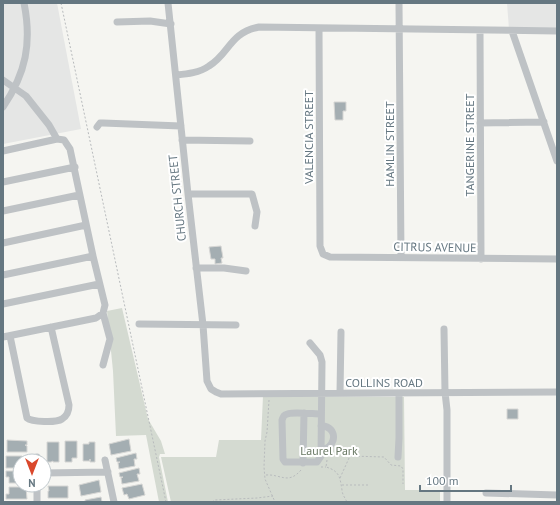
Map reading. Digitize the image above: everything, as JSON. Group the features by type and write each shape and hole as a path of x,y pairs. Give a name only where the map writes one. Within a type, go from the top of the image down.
{"street":[{"path":"3,107 15,88 24,63 28,44 28,22 24,3"},
{"name":"CHURCH STREET","path":"168,3 203,325 207,381 211,389"},
{"name":"HAMLIN STREET","path":"399,3 401,257"},
{"path":"117,22 150,20 171,24"},
{"path":"176,75 197,72 209,67 231,42 253,28 557,31"},
{"name":"VALENCIA STREET","path":"319,28 320,246"},
{"name":"TANGERINE STREET","path":"480,31 481,259"},
{"path":"512,31 557,161"},
{"path":"3,80 26,96 49,125 57,139"},
{"path":"480,123 544,122"},
{"path":"98,127 100,123 181,126"},
{"path":"3,151 57,139 64,140 69,146 75,167 79,195 105,305 103,313 110,339 103,365"},
{"path":"182,140 250,141"},
{"path":"3,182 75,167"},
{"path":"188,194 252,194 256,212 255,226"},
{"path":"3,211 79,195"},
{"path":"3,243 86,225"},
{"name":"CITRUS AVENUE","path":"320,246 323,254 330,257 557,259"},
{"path":"3,275 93,256"},
{"path":"196,268 224,268 246,271"},
{"path":"3,304 99,284"},
{"path":"51,327 69,405 67,415 58,421 32,421 25,416 6,336 51,327 96,318 103,313"},
{"path":"139,324 236,325"},
{"path":"444,329 445,392 447,410 447,502"},
{"path":"340,393 341,332"},
{"path":"310,343 322,359 321,453 318,462 303,466 285,462 283,459 282,420 284,416 287,414 304,413 321,414"},
{"name":"COLLINS ROAD","path":"211,389 221,394 557,392"},
{"path":"398,457 400,438 399,393"},
{"path":"303,466 304,413"},
{"path":"321,426 329,428 333,438 332,444 329,448 321,453"},
{"path":"105,460 114,502"},
{"path":"52,473 108,472"},
{"path":"486,493 557,495"}],"path":[{"path":"60,3 166,502"},
{"path":"269,393 264,460 265,475 276,502"},
{"path":"321,453 326,460 326,467"},
{"path":"340,478 350,456 384,457 391,465 401,466 403,469 403,484"},
{"path":"265,475 289,478 295,476 303,466"},
{"path":"320,467 331,469 340,478 342,490 347,502"},
{"path":"342,485 368,485"},
{"path":"212,502 214,500 273,496"}],"shaded area":[{"path":"3,3 57,3 81,129 3,144"},
{"path":"507,3 557,3 557,30 509,29"}],"green space":[{"path":"122,308 148,419 161,441 165,454 160,454 159,457 168,502 159,502 146,435 116,436 113,371 107,311"},
{"name":"Laurel Park","path":"263,396 404,397 405,490 440,490 440,502 171,502 161,457 216,457 219,440 261,440"}],"building":[{"path":"334,102 346,102 346,111 343,111 343,120 335,120"},
{"path":"221,246 223,258 221,258 222,263 215,264 215,259 211,259 209,247"},
{"path":"507,409 518,409 518,419 507,419"},
{"path":"129,439 131,451 111,455 109,444"},
{"path":"7,440 27,441 27,445 25,445 27,446 27,452 7,452"},
{"path":"65,441 77,441 77,458 72,458 72,462 65,462"},
{"path":"47,442 59,442 59,462 52,462 52,453 47,453"},
{"path":"89,442 95,442 95,462 83,461 83,444 89,444"},
{"path":"136,453 137,459 134,459 135,466 119,469 118,463 120,462 117,462 116,458"},
{"path":"6,456 12,456 12,468 6,468"},
{"path":"139,468 140,474 137,474 139,481 122,484 121,478 123,477 120,477 119,473"},
{"path":"6,471 12,471 12,483 9,483 9,477 6,477"},
{"path":"99,480 101,492 81,496 79,485"},
{"path":"142,484 145,495 129,499 127,494 124,495 122,488"},
{"path":"52,486 68,486 68,498 48,498 48,493 52,493"},
{"path":"9,487 12,487 12,493 26,493 27,499 6,499 6,494 9,494"},
{"path":"101,497 102,502 85,502 85,500"}]}
